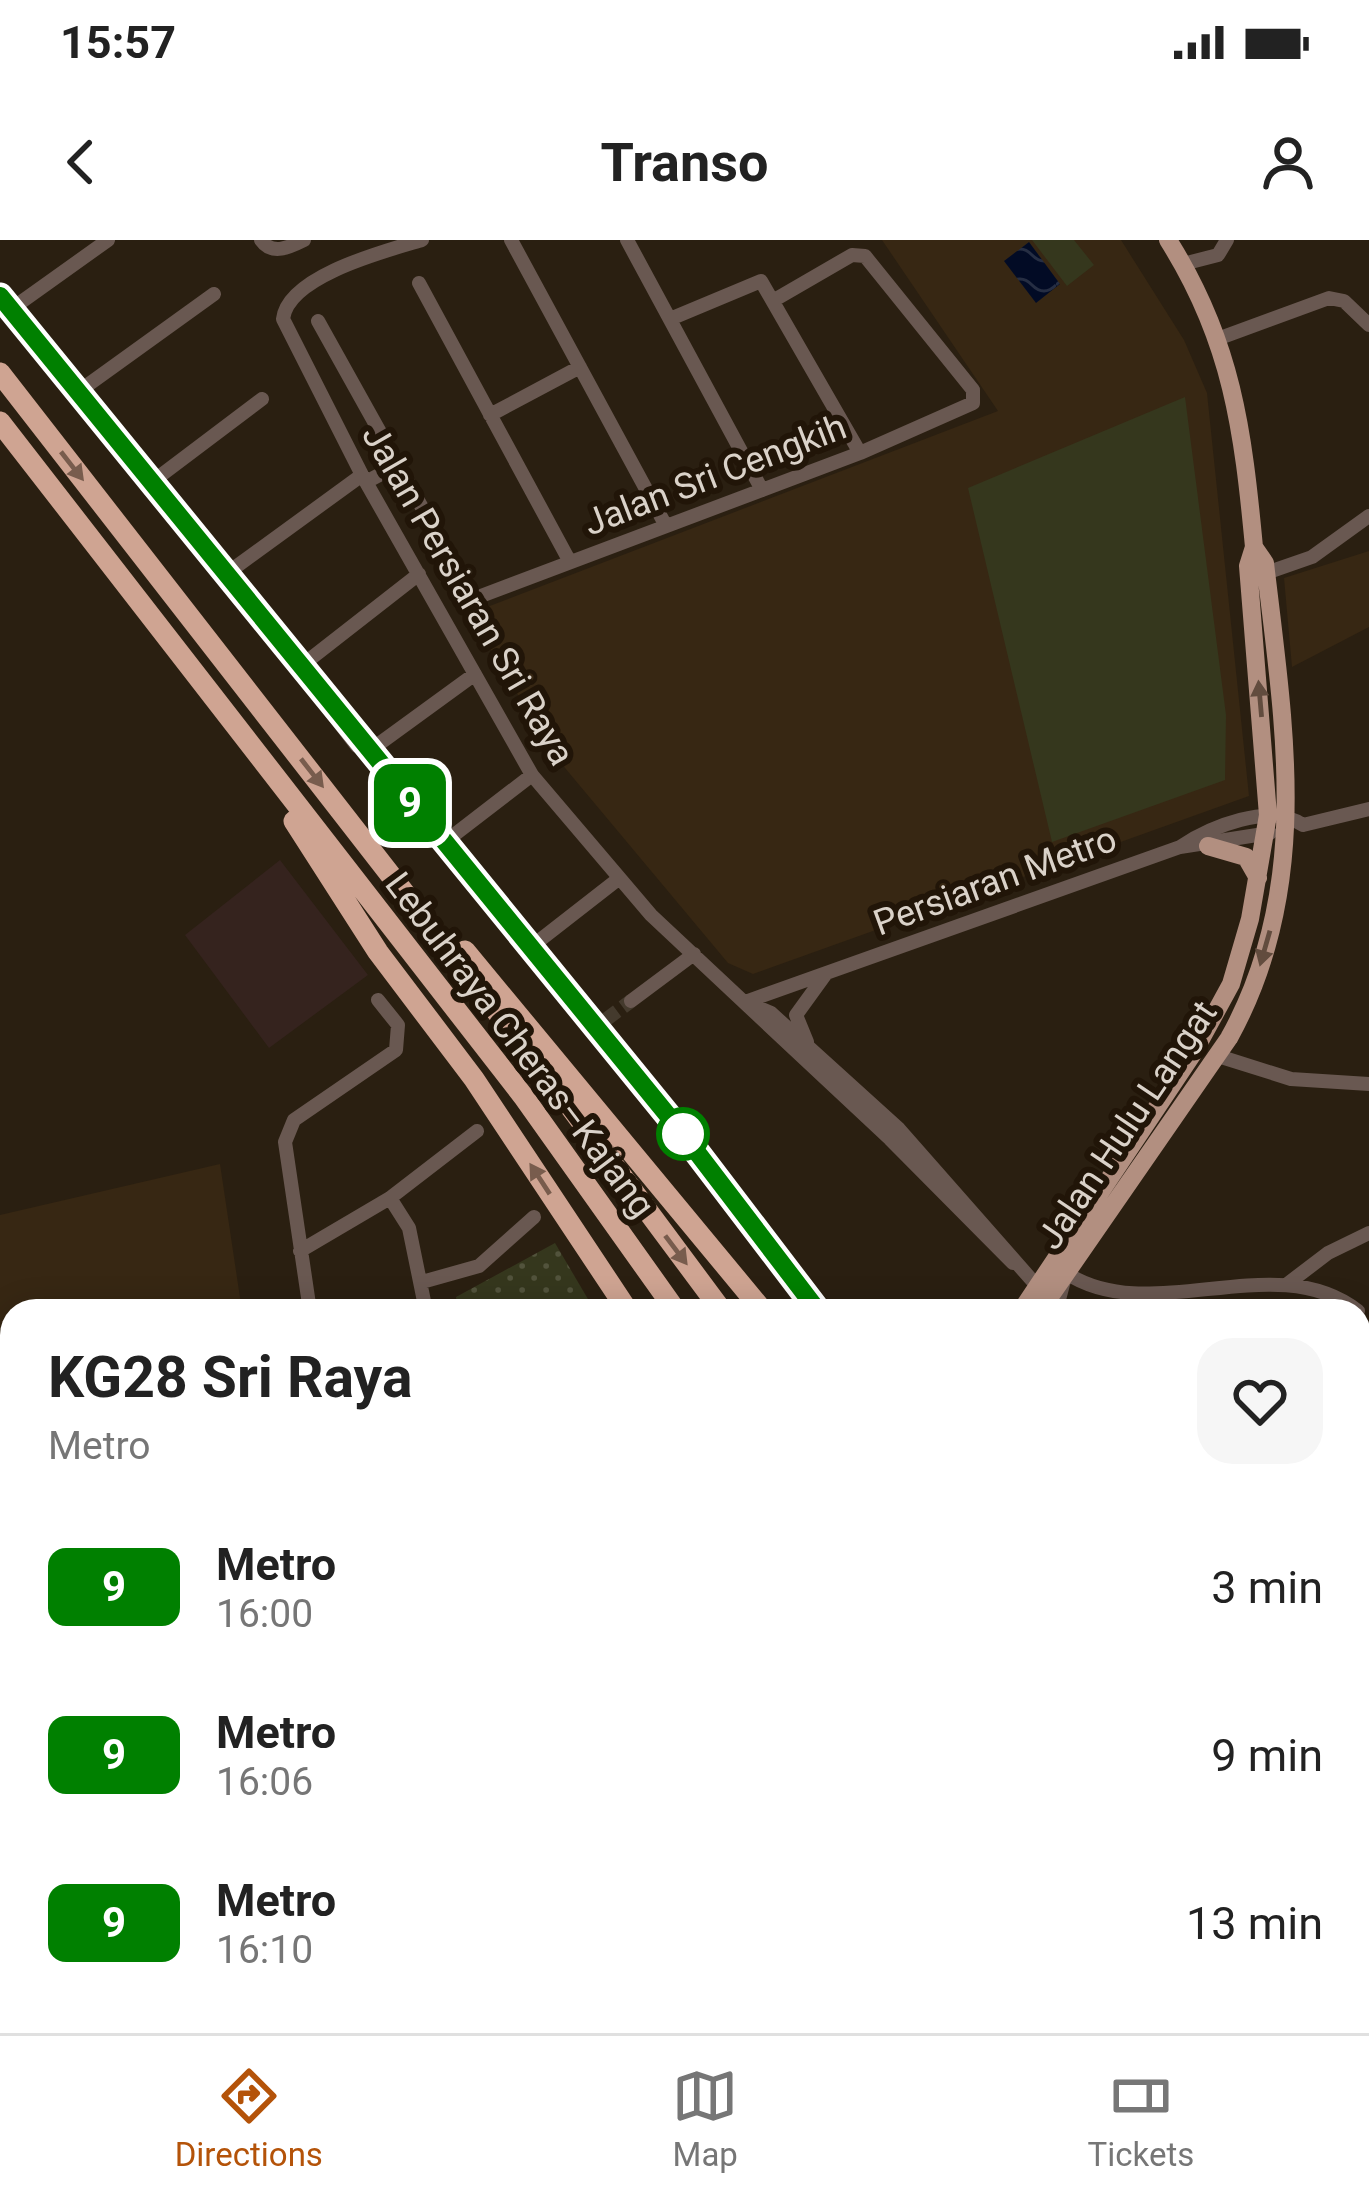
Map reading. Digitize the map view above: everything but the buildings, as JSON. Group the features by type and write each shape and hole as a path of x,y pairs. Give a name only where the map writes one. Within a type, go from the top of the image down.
{"highway":[{"name":"Lebuhraya Cheras–Kajang","path":"0,373 393,877 713,1299"},
{"name":"Lebuhraya Cheras–Kajang","path":"0,422 523,1096 667,1299"},
{"path":"189,664 202,693 297,824 378,952 474,1079 620,1299"},
{"path":"393,877 494,981 754,1299"}],"main road":[{"name":"Jalan Hulu Langat","path":"1048,1299 1250,1001 1294,825 1266,573 1254,547 1243,430 1220,338 1168,240"},
{"name":"Jalan Hulu Langat","path":"1029,1299 1222,1006 1258,878 1267,824 1248,566 1254,547"},
{"path":"1208,846 1246,856 1258,878"}],"street":[{"path":"109,240 5,304 226,574 364,478 396,466 318,322"},
{"path":"261,240 271,248 287,249 304,240"},
{"name":"Jalan Persiaran Sri Raya","path":"422,240 398,243 298,292 284,311 286,329 532,776 617,880 746,1002"},
{"path":"511,240 666,526"},
{"path":"627,240 762,490"},
{"path":"1184,264 1218,255 1226,240"},
{"name":"Jalan Sri Cengkih","path":"396,466 473,599 860,453 973,403 973,390 865,256 852,255 776,299"},
{"path":"670,319 753,280 761,281 776,299 860,453"},
{"path":"419,283 570,562"},
{"path":"78,392 214,294"},
{"path":"1220,338 1329,298 1344,301 1369,325"},
{"path":"490,415 580,367"},
{"path":"152,482 262,399"},
{"path":"1266,573 1312,556 1369,516"},
{"path":"419,574 305,663 303,675 364,749 372,749 475,674"},
{"path":"454,835 532,776"},
{"path":"1267,824 1294,825 1369,809"},
{"name":"Persiaran Metro","path":"1180,847 1208,846 1267,824"},
{"name":"Persiaran Metro","path":"746,1002 1180,847 1198,835 1267,824"},
{"path":"540,940 617,880"},
{"path":"632,1001 694,955"},
{"path":"815,1055 796,1015 829,972"},
{"path":"308,1299 286,1142 294,1120 396,1050 398,1025 378,1000"},
{"path":"746,1002 1037,1286"},
{"path":"746,1002 771,1013 899,1129 998,1236 1013,1263"},
{"path":"1217,1056 1292,1079 1369,1084"},
{"path":"300,1251 390,1198 477,1131"},
{"path":"390,1198 409,1228 424,1299"},
{"path":"422,1282 478,1266 534,1217"},
{"path":"1286,1285 1328,1253 1369,1233"},
{"path":"1059,1299 1066,1273 1085,1286 1151,1292 1286,1285 1323,1299"},
{"path":"1304,1292 1305,1299"}],"shaded area":[{"path":"882,240 1121,240 1184,340 1207,393 1249,796 753,974 728,963 555,756 469,614 998,411"},
{"path":"1369,551 1369,627 1292,667 1284,578"},
{"path":"280,860 368,975 269,1048 185,935"},
{"path":"220,1164 240,1299 0,1299 0,1215"}],"green space":[{"path":"1032,240 1074,240 1094,265 1067,286"},
{"path":"1185,397 1226,715 1225,780 1052,842 968,488"},
{"path":"555,1243 588,1299 456,1299"}],"water":[{"path":"1029,242 1060,284 1036,303 1004,261"}],"tunnel":[{"path":"589,1032 631,1001"}],"railway":[{"path":"0,296 683,1134 809,1299"}],"metro line":[{"name":"9","path":"0,296 683,1134 809,1299"}]}
